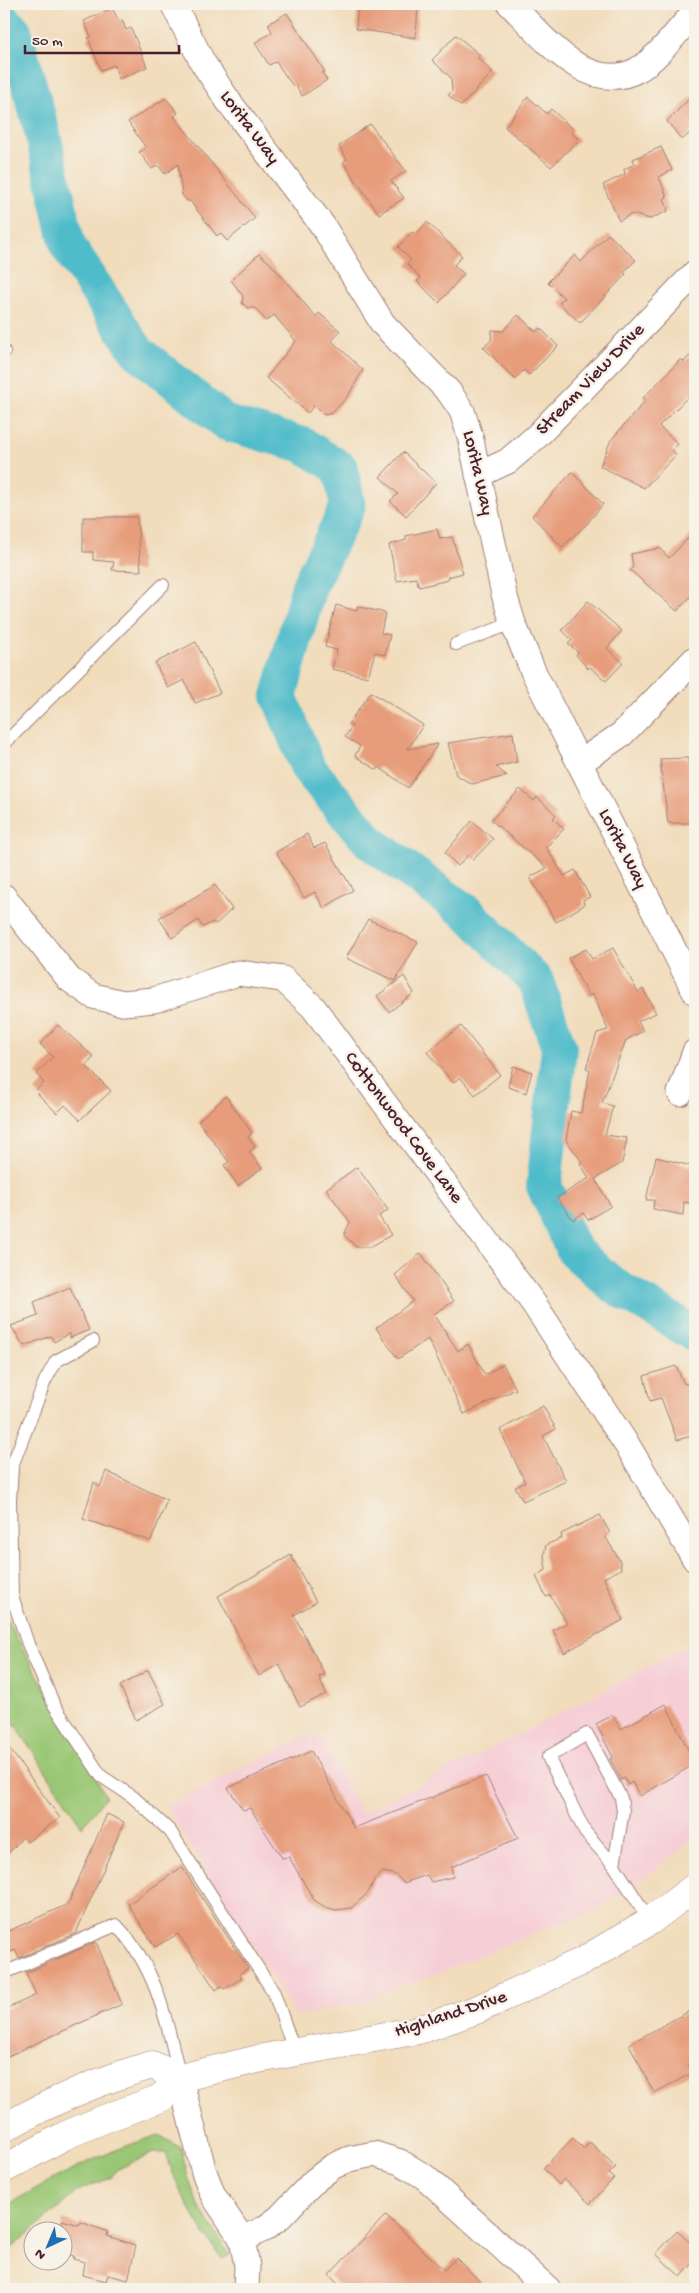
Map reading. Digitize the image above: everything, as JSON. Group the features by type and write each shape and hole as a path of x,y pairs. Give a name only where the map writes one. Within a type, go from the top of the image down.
{"main road":[{"name":"Highland Drive","path":"180,2078 258,2059 419,2030 476,2010 584,1961 650,1921 695,1886"},
{"path":"4,2128 76,2092 117,2075 152,2064 180,2078 161,2098 64,2136 4,2169"}],"street":[{"name":"Lorita Way","path":"173,4 203,63 229,102 323,226 382,324 449,392 462,411 513,624 533,671 695,992"},
{"path":"510,4 577,67 593,74 610,77 627,74 640,68 695,12"},
{"name":"Stream View Drive","path":"478,475 508,461 537,436 695,273"},
{"path":"579,763 622,734 695,659"},
{"name":"Cottonwood Cove Lane","path":"4,897 69,980 93,996 123,1003 154,1000 238,973 283,979 313,1008 534,1304 629,1448 695,1559"},
{"path":"680,1093 695,1052"},
{"path":"180,2078 204,2172 213,2195 242,2239 246,2266 246,2289"},
{"path":"242,2239 264,2230 280,2218 314,2181 332,2167 349,2159 374,2154 400,2162 425,2177 548,2289"}],"lane":[{"path":"4,744 163,585"},
{"path":"456,644 513,624"},
{"path":"93,1340 56,1361 45,1381 12,1466 10,1501 12,1596 28,1644 54,1705 102,1776 133,1797 170,1831 274,1994 295,2053"},
{"path":"614,1865 623,1811 621,1798 587,1734 548,1757 586,1832 614,1865 650,1921"},
{"path":"4,1973 116,1925 134,1943 161,1998 180,2078"}],"shaded area":[{"path":"695,1642 695,1837 641,1881 591,1912 431,1976 379,1993 368,2002 296,2016 166,1806 311,1733 315,1739 322,1738 361,1813 524,1732"}],"green space":[{"path":"4,1615 106,1796 82,1827 4,1707"},
{"path":"159,2135 181,2148 188,2177 198,2205 230,2255 222,2259 205,2234 176,2181 166,2153 153,2153 116,2170 111,2178 79,2190 44,2220 22,2220 22,2239 4,2254 4,2207 41,2185 79,2166"}],"building":[{"path":"358,4 418,4 416,38 356,29"},
{"path":"112,8 119,21 122,20 126,30 131,28 147,67 119,79 114,65 101,70 88,38 91,37 84,21"},
{"path":"287,13 325,72 322,73 327,80 302,96 295,84 293,86 276,62 269,65 255,43 272,32 268,24"},
{"path":"456,35 480,55 478,58 493,72 461,106 448,95 452,91 451,78 432,60"},
{"path":"695,93 695,128 682,140 667,121"},
{"path":"528,97 547,114 551,109 573,129 572,133 579,140 551,167 505,127"},
{"path":"166,98 178,113 174,116 255,218 227,241 220,233 217,236 190,201 187,201 182,195 178,164 165,174 158,165 152,169 139,152 146,148 128,122"},
{"path":"370,124 406,171 391,181 404,198 379,214 343,162 347,159 339,146"},
{"path":"661,147 672,170 659,177 667,197 664,198 668,211 650,219 632,214 619,221 603,185 625,174 624,169 635,164 633,159"},
{"path":"427,222 462,256 454,265 464,274 439,303 417,281 421,278 407,264 411,260 398,247 412,232 415,235"},
{"path":"608,234 636,260 624,272 626,274 580,323 559,303 564,298 548,282 575,255 581,262"},
{"path":"259,254 270,263 316,317 319,313 340,331 332,341 363,370 348,396 332,413 324,415 314,405 308,413 266,378 296,341 274,315 266,321 255,308 248,308 242,303 243,296 231,280"},
{"path":"518,315 536,332 540,328 558,346 529,375 524,370 515,379 483,347 491,341 492,330 503,331"},
{"path":"695,350 695,390 659,426 678,444 672,450 676,455 644,488 600,466 611,440 646,400 643,398 681,359 684,362"},
{"path":"403,452 436,483 406,516 390,501 398,494 380,477"},
{"path":"572,472 603,504 587,524 562,547 532,516"},
{"path":"83,517 137,517 141,571 112,570 114,562 93,560 93,552 83,552"},
{"path":"437,529 440,539 452,537 463,573 448,577 448,580 419,587 416,578 397,581 389,545 406,540 406,536"},
{"path":"695,531 695,592 677,611 630,570 633,567 631,554 660,548 669,558"},
{"path":"588,601 622,631 607,648 623,663 606,681 590,667 588,669 576,655 578,652 568,644 572,640 562,630"},
{"path":"336,605 357,611 357,606 385,613 381,633 390,635 385,655 375,652 368,677 332,669 337,650 325,647"},
{"path":"196,642 220,693 195,703 184,680 168,688 155,663"},
{"path":"371,692 423,725 408,749 438,744 408,788 379,767 377,770 355,756 360,746 345,737 352,726 348,724"},
{"path":"513,733 517,762 496,767 507,776 472,784 456,775 448,743"},
{"path":"688,758 689,770 695,770 695,823 668,823 660,759"},
{"path":"520,789 534,801 537,797 556,815 553,818 564,829 546,847 564,876 575,870 590,897 583,900 584,905 556,922 530,877 547,868 491,820"},
{"path":"472,821 493,839 473,860 468,855 458,866 445,853"},
{"path":"307,834 314,848 325,843 353,890 324,908 315,892 304,898 276,852"},
{"path":"215,885 232,909 216,924 213,922 203,927 198,920 172,938 159,918"},
{"path":"368,919 418,942 395,981 346,958"},
{"path":"613,948 638,992 643,989 656,1013 638,1021 643,1031 626,1040 602,1103 613,1106 605,1135 627,1138 622,1163 595,1179 611,1206 588,1220 583,1213 573,1220 557,1198 589,1178 580,1163 582,1162 566,1140 571,1111 581,1113 590,1070 586,1068 597,1033 608,1030 593,994 589,996 568,958 586,949 592,959"},
{"path":"404,976 414,993 389,1012 377,996"},
{"path":"58,1025 94,1057 86,1066 111,1091 80,1120 65,1105 57,1113 35,1091 44,1083 36,1074 53,1057 40,1044"},
{"path":"461,1026 500,1075 475,1095 460,1077 453,1083 427,1052"},
{"path":"513,1066 532,1072 526,1093 508,1087"},
{"path":"226,1096 252,1133 248,1137 255,1147 249,1152 262,1168 238,1186 224,1165 229,1162 198,1121"},
{"path":"656,1157 695,1167 695,1204 684,1202 683,1215 653,1209 654,1200 646,1200"},
{"path":"357,1167 388,1210 379,1216 391,1235 370,1247 356,1247 344,1235 350,1222 326,1189"},
{"path":"421,1253 454,1301 434,1314 458,1351 468,1344 485,1375 503,1364 516,1389 464,1414 428,1339 398,1359 376,1328 413,1301 395,1275"},
{"path":"70,1287 89,1330 70,1338 70,1333 54,1342 51,1336 24,1346 11,1326 38,1316 34,1302"},
{"path":"676,1366 684,1384 695,1382 695,1435 677,1440 661,1398 650,1401 644,1376"},
{"path":"543,1406 556,1429 543,1436 566,1481 523,1501 515,1487 525,1482 500,1430"},
{"path":"106,1471 167,1500 151,1541 83,1519 94,1482 100,1487"},
{"path":"600,1515 610,1533 605,1536 620,1561 621,1569 604,1578 623,1620 564,1653 553,1630 567,1623 550,1595 546,1597 536,1576 546,1570 544,1555 546,1545 562,1538 561,1534"},
{"path":"291,1555 316,1602 294,1615 325,1675 319,1677 326,1694 300,1707 279,1664 259,1676 218,1596"},
{"path":"148,1670 165,1704 136,1720 120,1686"},
{"path":"666,1704 695,1764 640,1796 632,1782 628,1785 624,1778 621,1780 610,1759 613,1757 596,1724 613,1715 621,1729"},
{"path":"4,1741 60,1818 27,1842 23,1837 4,1858"},
{"path":"311,1751 354,1828 486,1776 518,1838 451,1867 453,1877 431,1882 427,1875 404,1883 396,1875 383,1872 374,1880 368,1893 351,1908 336,1910 325,1907 314,1900 289,1857 282,1858 250,1808 243,1810 228,1788"},
{"path":"107,1814 124,1822 76,1933 19,1958 15,1950 4,1955 4,1933 68,1904"},
{"path":"182,1867 248,1968 239,1974 242,1978 224,1989 221,1986 216,1990 178,1934 155,1947 128,1904"},
{"path":"96,1942 122,2004 4,2058 4,2010 36,1995 26,1973"},
{"path":"695,2008 695,2060 688,2064 692,2073 654,2093 629,2044"},
{"path":"573,2138 584,2149 590,2142 616,2167 609,2174 614,2178 590,2204 564,2179 559,2185 543,2168"},
{"path":"386,2215 444,2270 456,2258 488,2289 343,2289 329,2275"},
{"path":"81,2222 108,2232 107,2236 136,2245 128,2280 108,2275 106,2281 83,2275 85,2262 73,2259 74,2256 72,2256 72,2223 79,2225"},
{"path":"677,2231 695,2247 695,2261 681,2277 656,2254"}],"waterway":[{"path":"4,21 14,31 42,131 68,246 137,351 226,423 303,445 340,468 348,506 309,586 279,696 308,768 370,842 469,914 536,981 559,1048 544,1186 574,1251 613,1285 695,1334"}]}
